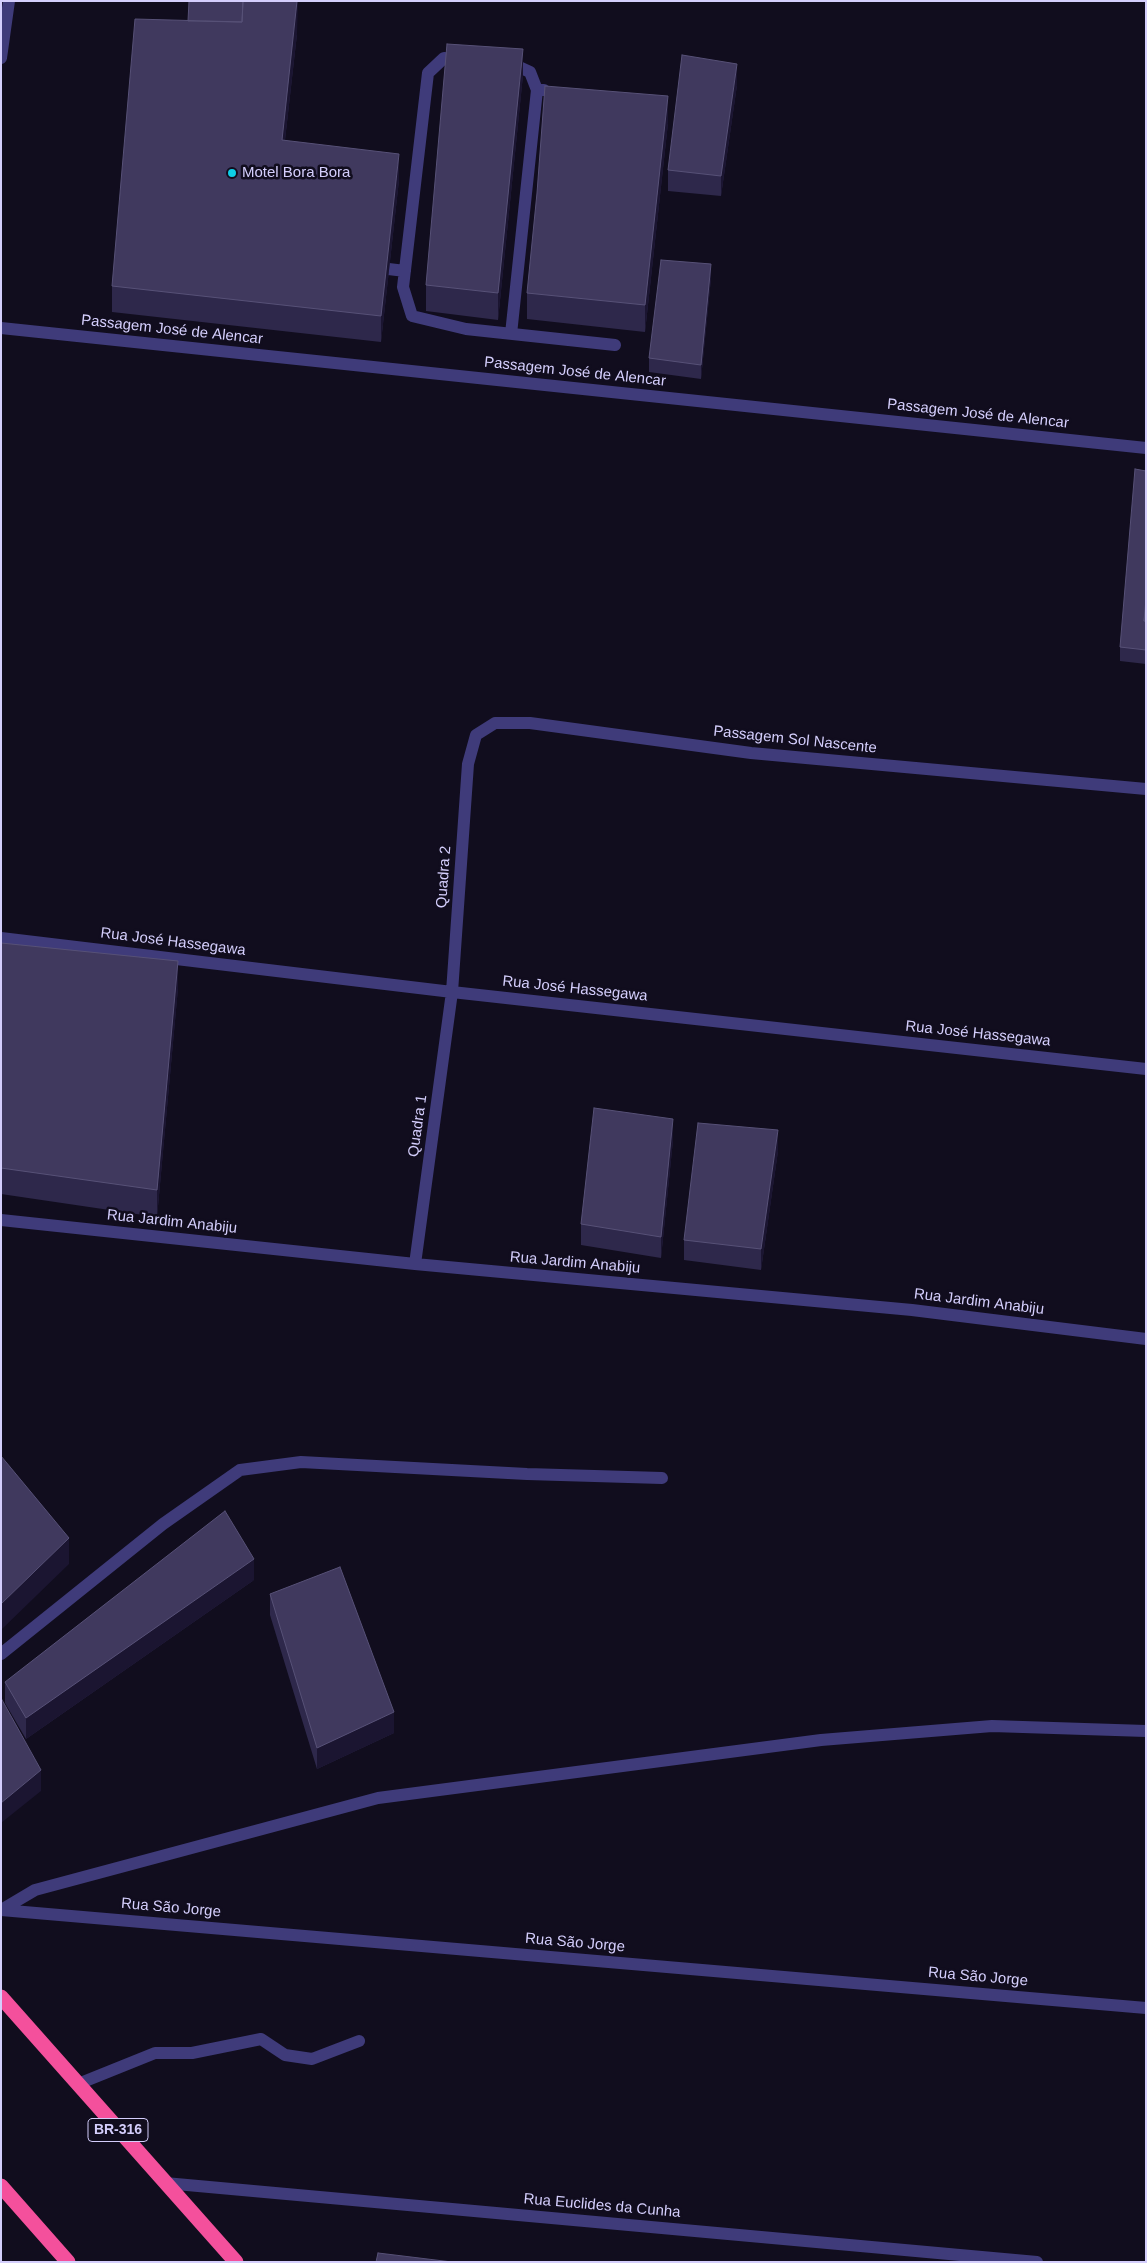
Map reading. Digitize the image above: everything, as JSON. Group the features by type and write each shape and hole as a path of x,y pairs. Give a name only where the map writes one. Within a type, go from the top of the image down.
{"highway":[{"name":"BR-316","path":"1,1997 236,2262"},
{"path":"1,2186 68,2262"}],"street":[{"path":"1,58 9,1"},
{"path":"472,62 444,58 428,73 403,287 412,316 466,329 615,345"},
{"path":"491,64 519,67 530,72 537,90 511,334"},
{"path":"537,90 556,92"},
{"path":"362,266 405,271"},
{"name":"Passagem José de Alencar","path":"1,328 1146,448"},
{"name":"Passagem Sol Nascente","path":"468,764 476,735 496,723 530,723 751,753 1146,789"},
{"name":"Quadra 2","path":"452,992 468,764"},
{"name":"Rua José Hassegawa","path":"1,938 452,992 1146,1069"},
{"name":"Quadra 1","path":"415,1264 452,992"},
{"name":"Rua Jardim Anabiju","path":"1,1220 415,1264 912,1310 1146,1339"},
{"path":"1,1654 163,1524 240,1470 301,1462 527,1474 662,1478"},
{"path":"1,1910 34,1890 378,1798 830,1739 992,1726 1146,1731"},
{"name":"Rua São Jorge","path":"1,1910 1146,2008"},
{"path":"78,2084 155,2053 192,2053 261,2039 285,2055 312,2059 359,2041"},
{"name":"Rua Euclides da Cunha","path":"165,2183 1037,2262"}],"building":[{"path":"189,1 243,1 242,22 188,21"},
{"name":"Motel Bora Bora","path":"243,1 297,1 282,140 399,154 381,316 112,286 135,19 242,22"},
{"path":"447,44 523,49 498,293 426,285"},
{"path":"682,55 737,64 721,176 668,170"},
{"path":"545,86 668,96 645,305 527,293"},
{"path":"661,260 711,264 701,365 649,358"},
{"path":"1135,469 1146,471 1146,599 1144,621 1146,621 1146,650 1120,647"},
{"path":"1,943 178,961 157,1190 1,1168"},
{"path":"594,1108 673,1119 661,1237 581,1224"},
{"path":"698,1123 778,1130 761,1249 684,1240"},
{"path":"1,1456 69,1538 1,1604"},
{"path":"225,1511 254,1559 26,1718 5,1682"},
{"path":"340,1567 394,1712 317,1748 270,1594"},
{"path":"1,1698 41,1770 1,1803"},
{"path":"378,2253 452,2262 376,2262"}],"place":[{"name":"Motel Bora Bora","path":"232,173"}]}
